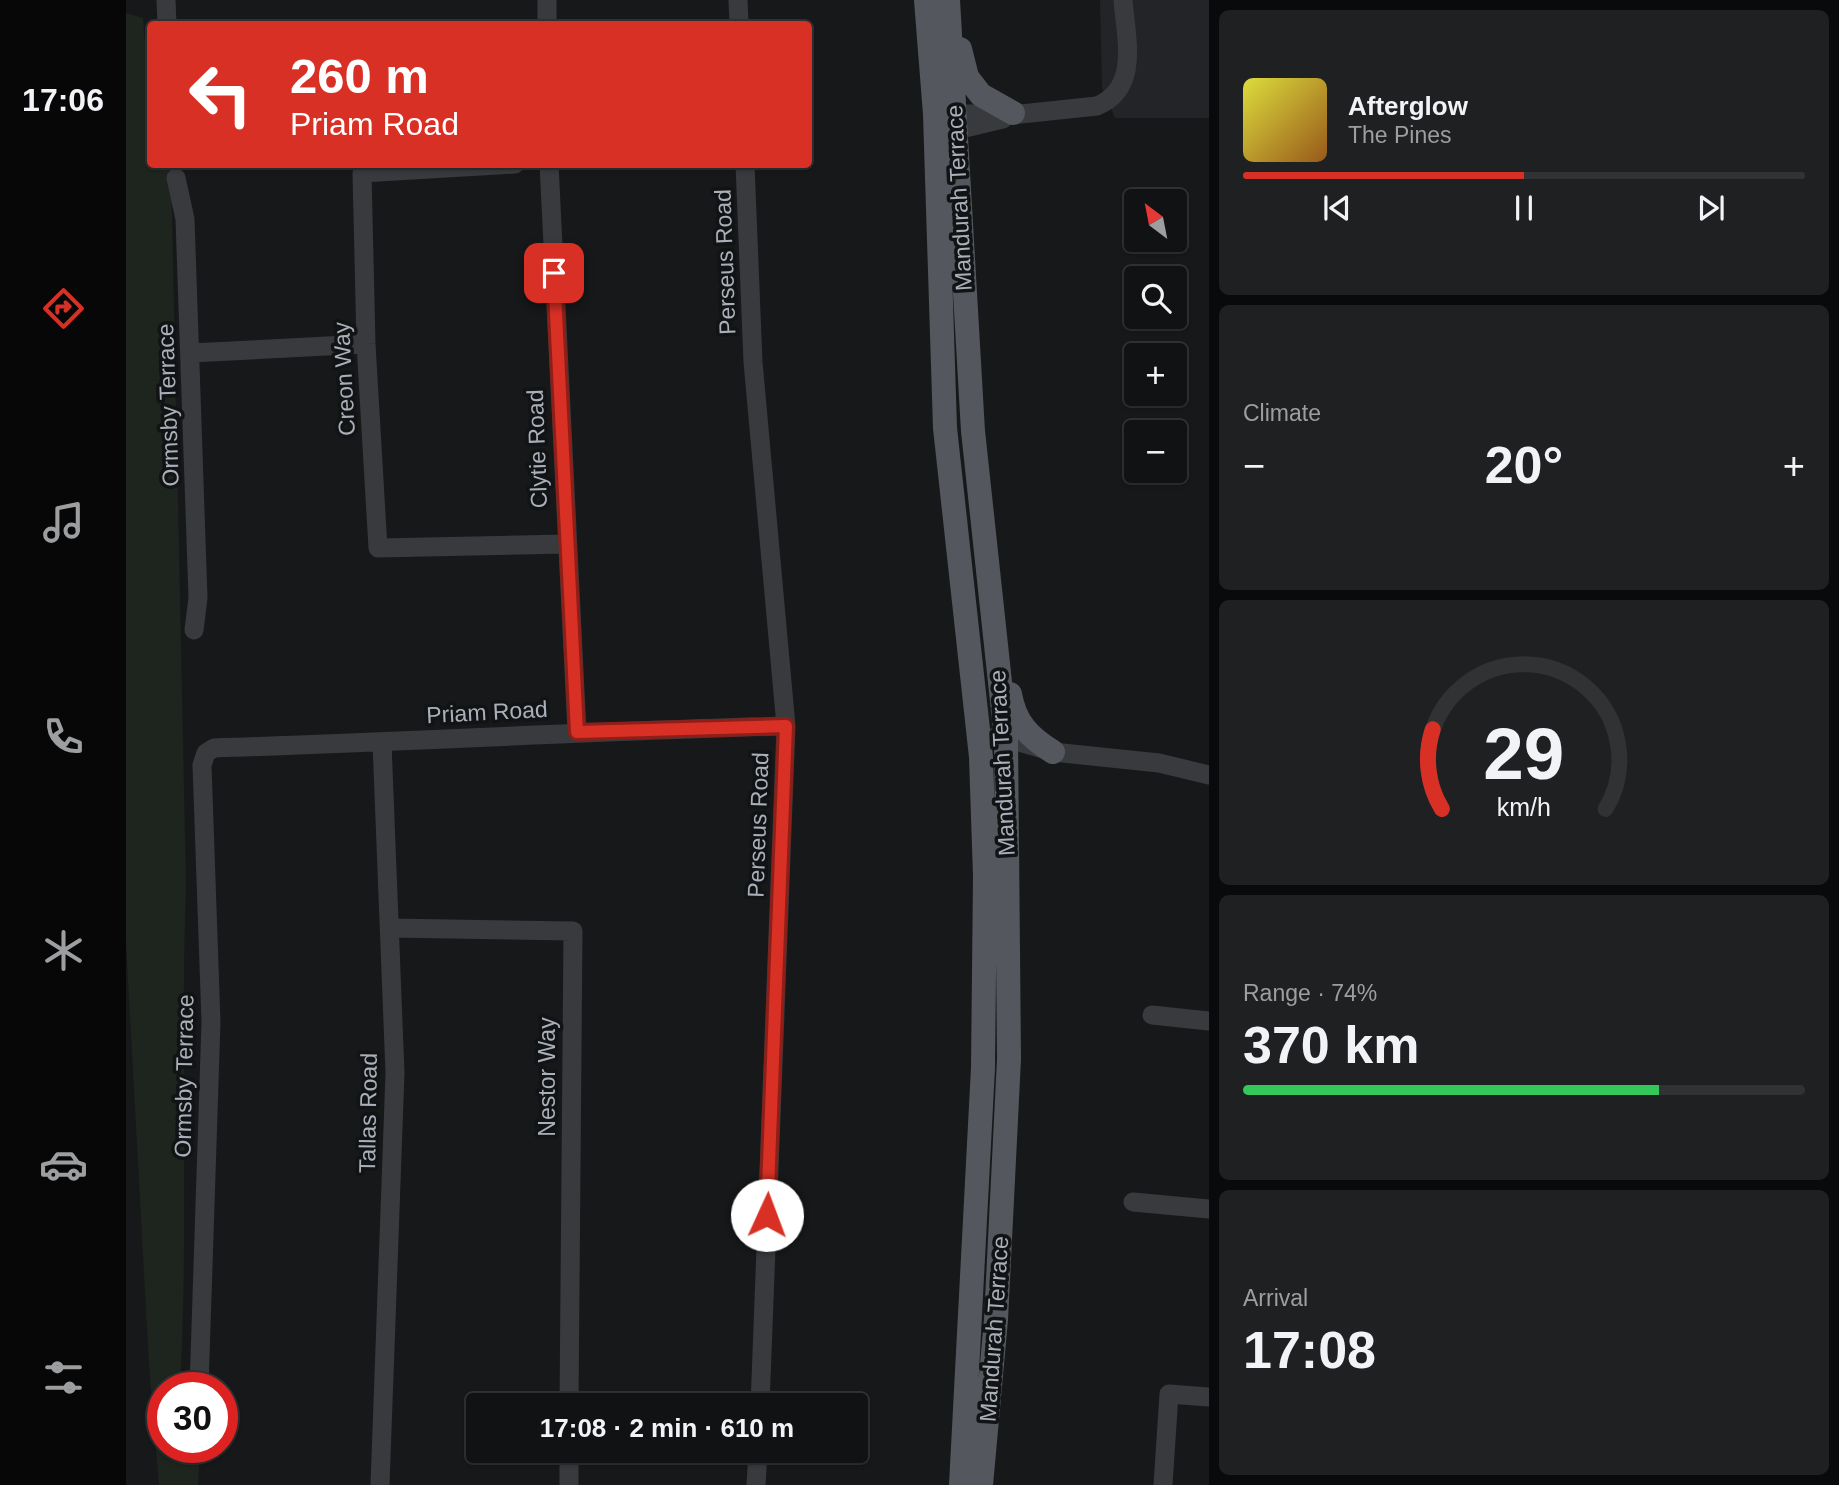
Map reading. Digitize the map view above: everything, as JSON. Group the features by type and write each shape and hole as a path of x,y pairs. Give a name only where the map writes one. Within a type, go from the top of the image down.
{"main road":[{"name":"Mandurah Terrace","path":"926,0 945,123 997,661 985,876 983,1068 961,1485"},
{"name":"Mandurah Terrace","path":"949,11 945,123 945,428 993,747 1009,1059 996,1320 981,1485"},
{"path":"949,11 964,57 967,77 981,95 1017,113"},
{"path":"997,661 1009,688 1018,721 1031,738 1053,751"}],"street":[{"path":"166,0 167,21"},
{"path":"547,0 547,21"},
{"path":"738,0 739,21"},
{"path":"945,123 1097,106 1116,95 1127,72 1123,0"},
{"name":"Creon Way","path":"447,168 362,173 366,344 378,548 565,544"},
{"name":"Clytie Road","path":"549,168 565,544 577,732"},
{"name":"Perseus Road","path":"745,168 753,362 786,726 760,1393"},
{"name":"Ormsby Terrace","path":"176,178 185,219 191,353 198,598 194,630"},
{"path":"191,353 366,344"},
{"name":"Priam Road","path":"202,765 206,753 214,748 786,726"},
{"name":"Tallas Road","path":"380,1485 394,1073 383,743"},
{"path":"993,747 1159,763 1209,775"},
{"name":"Ormsby Terrace","path":"200,1372 211,1022 202,765"},
{"name":"Nestor Way","path":"391,928 573,931 569,1393"},
{"path":"1152,1015 1209,1021"},
{"path":"1133,1202 1209,1209"},
{"path":"1163,1485 1168,1394 1209,1398"},
{"path":"569,1463 569,1485"},
{"path":"756,1485 757,1463"}],"shaded area":[{"path":"1100,0 1209,0 1209,118 1115,118 1102,88"},
{"path":"126,13 143,18 147,68 147,168 171,168 186,886 181,1372 150,1372 126,943"},
{"path":"157,1463 199,1463 198,1485 159,1485"}],"route":[{"path":"554,273 565,544 577,732 786,726 767,1215"}]}
